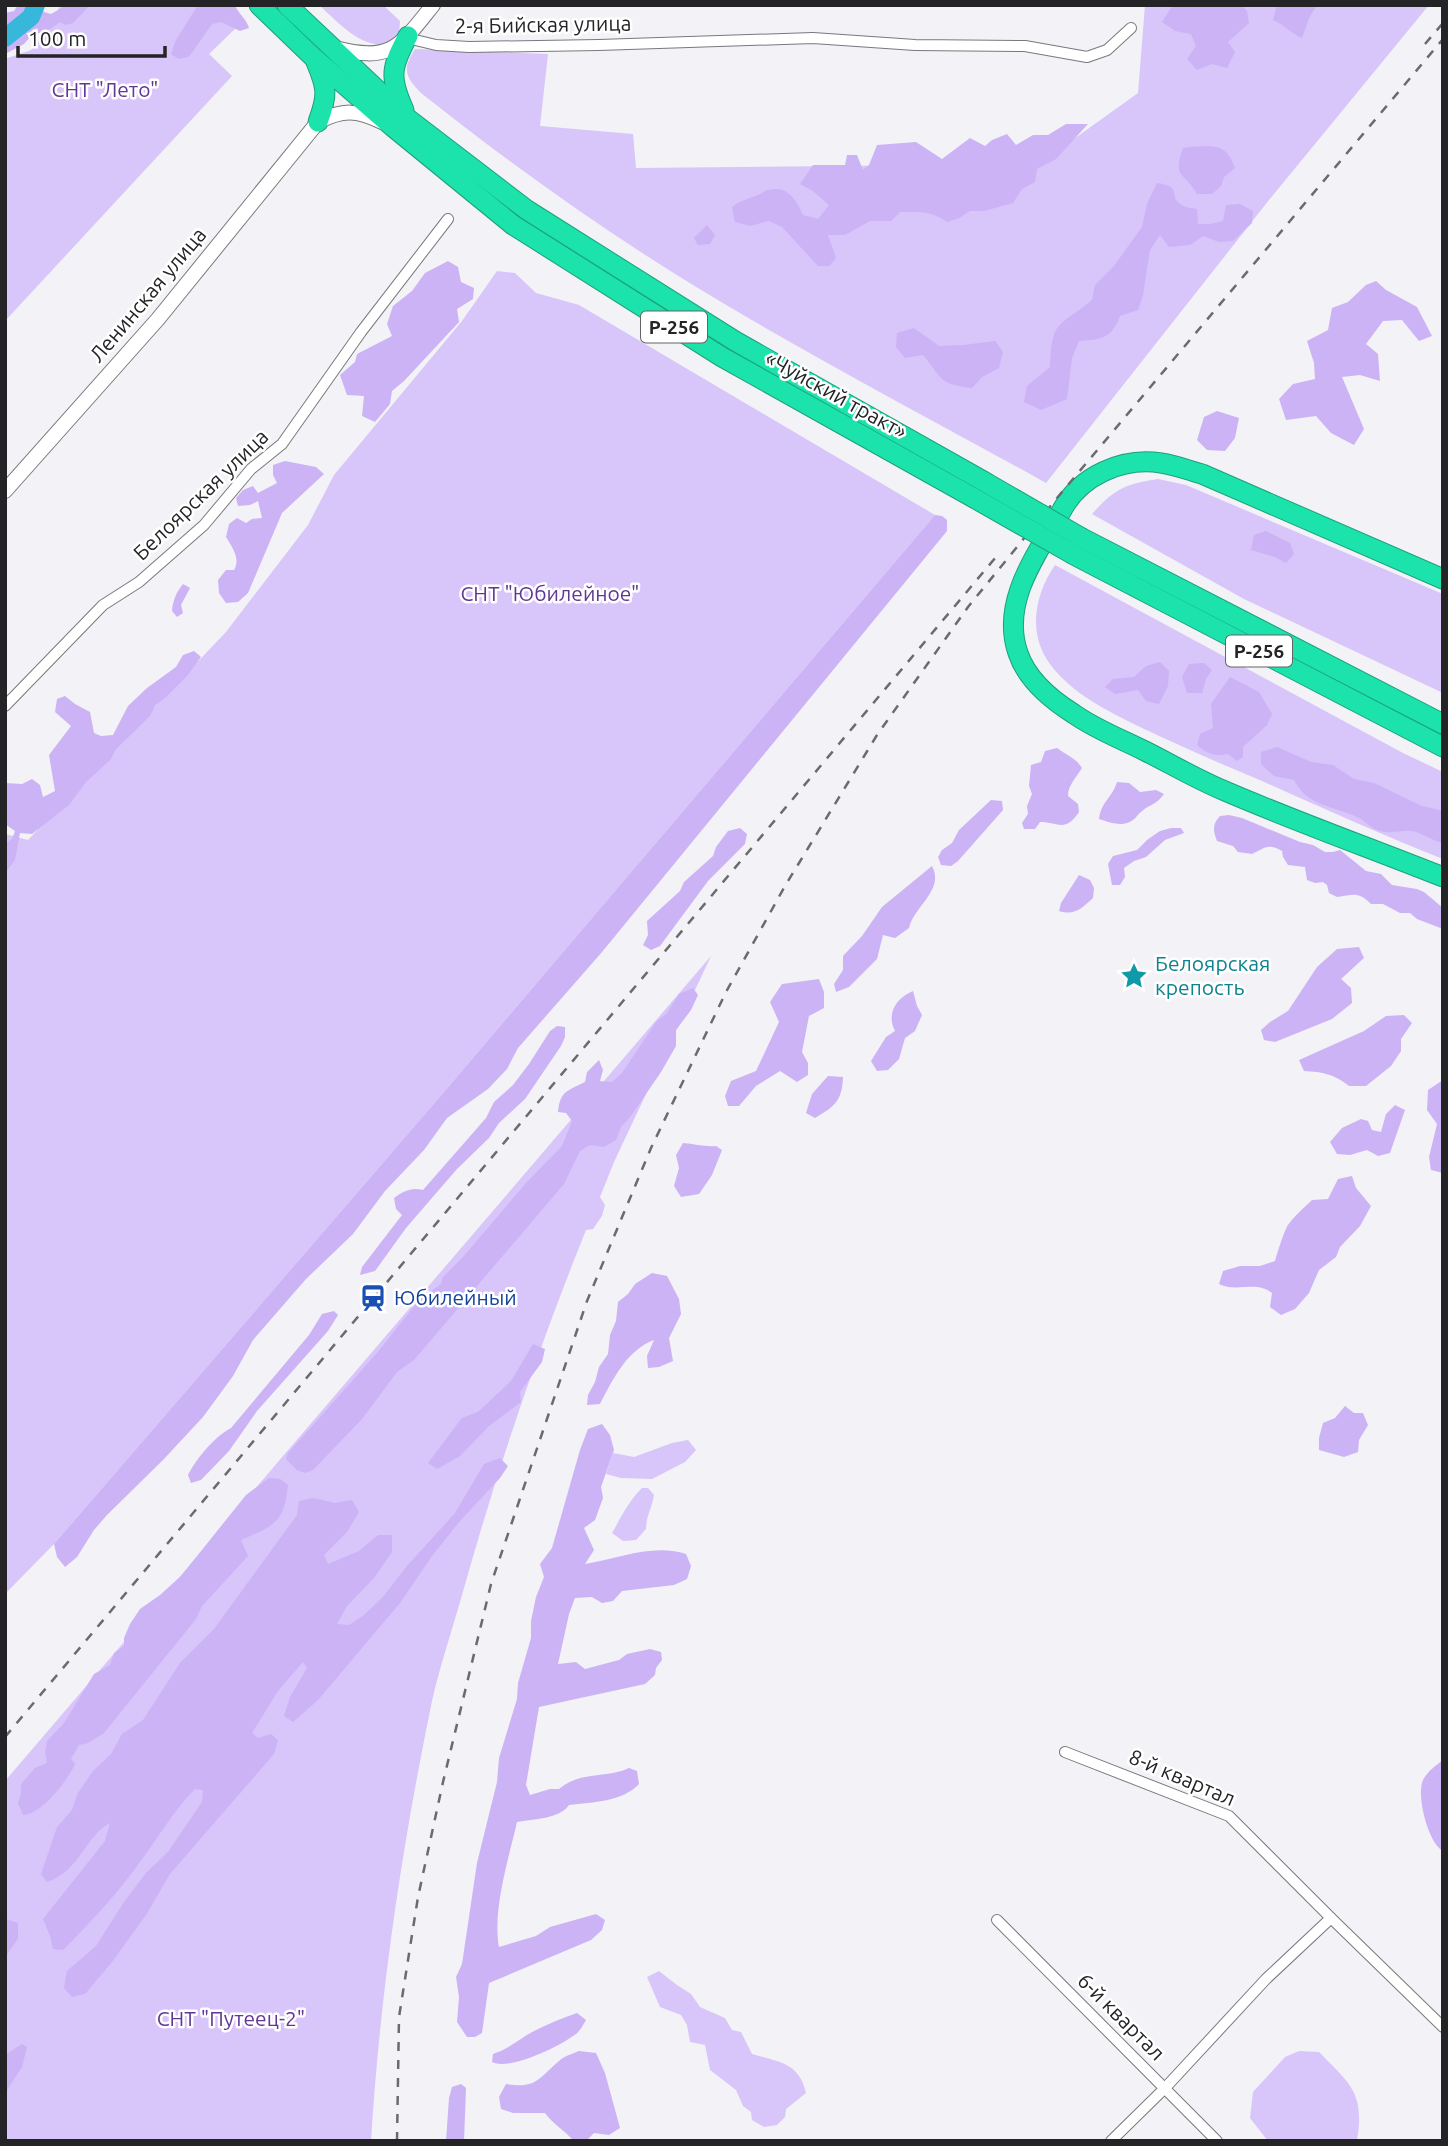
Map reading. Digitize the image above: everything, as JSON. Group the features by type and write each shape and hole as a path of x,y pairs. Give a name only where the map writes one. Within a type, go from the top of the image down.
{"highway":[{"name":"«Чуйский тракт»","path":"259,5 314,58 400,122 527,210 723,334 980,490 1443,747"},
{"name":"«Чуйский тракт»","path":"286,5 331,46 400,122"},
{"path":"400,122 393,72 395,62 408,37"},
{"path":"314,58 326,90 318,122"},
{"path":"1443,579 1202,474 1161,463 1126,463 1109,469 1080,487 1067,500 1024,577 1017,596 1014,621 1017,652 1030,676 1074,715 1223,790 1443,877"},
{"name":"«Чуйский тракт»","path":"1078,546 1443,724"}],"street":[{"path":"331,46 362,54 386,52 408,37 433,5"},
{"name":"2-я Бийская улица","path":"408,37 436,45 469,47 813,38 915,45 1025,46 1087,57 1107,50 1131,28"},
{"path":"318,122 330,115 352,111 400,122"},
{"name":"Ленинская улица","path":"5,491 158,319 318,122"},
{"name":"Белоярская улица","path":"5,706 103,605 139,582 204,525 251,470 282,444 361,332 448,219"},
{"name":"8-й квартал","path":"1065,1752 1229,1816 1443,2026"},
{"path":"1111,2141 1165,2088 1266,1979 1331,1918"},
{"name":"6-й квартал","path":"996,1920 1217,2141"}],"green space":[{"name":"СНТ \"Лето\"","path":"61,5 218,5 239,25 209,54 232,76 5,321 5,59 31,50"},
{"path":"319,5 383,5 400,21 399,35 389,42 368,42 346,30"},
{"path":"1145,5 1429,5 1269,200 1046,483 770,330 646,256 548,189 452,118 421,93 411,82 407,72 408,62 415,49 548,54 540,126 633,134 636,168 1039,164 1138,93"},
{"name":"СНТ \"Юбилейное\"","path":"497,271 515,273 536,293 579,305 935,515 444,1092 54,1544 5,1594 5,834 28,840 226,632 308,525 334,475 462,321"},
{"path":"1158,479 1186,485 1443,594 1443,693 1244,599 1092,514 1121,489"},
{"path":"1055,565 1443,772 1443,859 1170,741 1116,715 1080,693 1050,664 1038,640 1036,614 1043,588"},
{"name":"СНТ \"Путеец-2\"","path":"711,956 614,1162 600,1197 605,1205 602,1216 593,1229 586,1230 568,1275 504,1456 442,1661 421,1755 402,1865 386,1975 371,2141 5,2141 5,1781"},
{"path":"688,1440 696,1450 685,1462 652,1479 621,1478 606,1474 613,1453 634,1457"},
{"path":"642,1488 648,1488 654,1495 646,1529 636,1540 623,1541 612,1533"},
{"path":"659,1971 691,1994 700,2007 725,2018 732,2030 741,2032 752,2054 786,2065 798,2075 806,2093 786,2109 785,2117 777,2125 764,2127 752,2120 751,2112 743,2106 736,2090 710,2070 705,2045 690,2042 687,2025 681,2015 660,2007 647,1977"},
{"path":"1299,2051 1319,2052 1353,2090 1359,2111 1357,2141 1268,2141 1250,2118 1253,2092 1285,2057"}],"shaded area":[{"path":"18,5 44,5 44,12 51,14 67,5 90,5 73,23 66,25 60,22 31,36 24,44 5,54 5,13 14,11"},
{"path":"198,5 235,5 249,28 240,31 221,22 212,24 191,54 179,59 171,54 176,40"},
{"path":"1173,5 1241,5 1247,11 1249,23 1228,42 1235,52 1227,68 1212,64 1197,70 1187,59 1196,46 1191,34 1175,31 1162,22"},
{"path":"1281,5 1317,5 1302,38 1273,20 1276,8"},
{"path":"1066,124 1088,124 1056,159 1037,169 1035,182 1022,189 1013,203 984,211 970,211 947,222 930,214 900,212 891,221 870,221 845,235 828,235 836,258 829,266 818,266 782,227 769,221 750,226 735,222 732,207 775,189 790,195 803,215 818,219 829,205 800,184 813,165 845,165 847,155 857,155 863,170 869,165 877,145 916,142 942,159 970,138 985,146 1007,134 1016,145 1033,135 1048,135"},
{"path":"1205,146 1223,150 1235,168 1224,177 1221,186 1212,194 1197,194 1179,170 1180,158 1183,148"},
{"path":"1157,183 1173,189 1182,205 1197,209 1198,224 1223,221 1226,205 1240,204 1253,211 1252,223 1233,241 1219,242 1203,236 1190,245 1169,247 1160,235 1150,250 1138,310 1120,316 1113,330 1104,337 1079,341 1072,358 1067,399 1041,410 1024,402 1027,386 1050,367 1053,340 1059,326 1092,300 1095,285 1114,266 1142,227 1147,204"},
{"path":"707,225 715,235 710,244 698,245 694,238"},
{"path":"448,261 458,267 461,282 474,288 473,299 457,309 459,322 392,391 390,404 375,422 362,416 364,396 347,395 340,375 355,362 357,354 392,336 387,324 393,306 412,291 425,273"},
{"path":"1376,281 1386,290 1417,307 1432,336 1419,341 1402,320 1383,321 1366,344 1378,354 1380,381 1360,375 1342,377 1364,429 1354,445 1331,433 1316,416 1286,420 1279,399 1293,384 1315,379 1314,363 1307,341 1328,330 1332,308 1348,302 1366,285"},
{"path":"914,328 939,346 995,341 1003,352 999,368 982,377 972,388 953,385 938,375 923,355 905,358 896,347 897,333"},
{"path":"1217,411 1239,418 1235,438 1225,451 1207,450 1197,440 1204,417"},
{"path":"285,461 316,467 324,474 282,513 248,593 238,602 226,603 219,593 218,580 226,570 234,570 237,562 226,537 229,524 237,518 246,523 262,518 258,501 238,506 236,498 243,490 253,486 258,493 277,483 273,475 273,465"},
{"path":"935,515 947,520 947,531 602,952 518,1048 507,1069 488,1089 447,1118 424,1150 385,1191 353,1234 306,1279 253,1340 233,1376 203,1417 107,1515 77,1557 65,1567 57,1557 54,1544 444,1092"},
{"path":"1266,531 1290,543 1294,554 1286,563 1251,550 1254,535"},
{"path":"183,584 190,588 181,605 183,613 177,617 172,607"},
{"path":"194,651 201,657 187,676 155,706 150,716 116,749 111,759 86,782 69,805 32,834 20,833 15,860 5,873 5,843 12,839 15,831 5,824 5,783 22,784 32,779 40,785 43,797 55,791 49,755 71,726 55,712 57,699 65,696 90,712 94,733 101,736 113,735 128,706 176,667 183,655"},
{"path":"1160,662 1169,671 1168,686 1159,704 1146,701 1138,690 1115,694 1105,687 1113,679 1134,677 1146,666"},
{"path":"1204,663 1212,670 1202,693 1187,693 1182,677 1189,664"},
{"path":"1230,677 1259,692 1272,714 1267,725 1243,747 1243,757 1237,761 1228,754 1211,754 1197,745 1200,734 1213,728 1211,704"},
{"path":"1277,747 1311,762 1333,765 1354,779 1374,783 1422,806 1443,811 1443,843 1412,831 1377,830 1357,817 1313,800 1299,789 1294,780 1274,776 1261,764 1261,752"},
{"path":"1057,748 1082,768 1068,792 1068,796 1078,804 1079,812 1066,824 1040,822 1035,829 1024,829 1022,823 1028,814 1027,806 1032,794 1029,786 1031,765 1041,762 1045,751"},
{"path":"1117,782 1129,783 1140,792 1156,790 1164,794 1125,824 1099,819 1102,808"},
{"path":"991,800 1002,801 1003,810 958,861 951,866 941,865 938,857 942,850 952,843 959,830"},
{"path":"1229,815 1313,845 1325,852 1340,850 1366,871 1381,874 1392,885 1424,892 1443,908 1443,929 1417,919 1410,913 1400,913 1383,904 1371,904 1359,896 1337,897 1329,893 1323,882 1307,880 1305,867 1288,865 1282,851 1273,847 1252,854 1238,852 1233,846 1217,841 1214,825 1220,816"},
{"path":"740,828 747,834 745,844 708,881 660,946 651,950 643,945 648,935 647,921 713,856 728,831"},
{"path":"1181,828 1184,833 1165,840 1146,857 1124,868 1125,877 1120,885 1112,885 1108,864 1113,856 1137,850 1160,831"},
{"path":"932,866 935,883 909,928 895,938 883,935 877,959 849,987 836,992 834,984 843,970 843,956 862,936 882,907"},
{"path":"1079,875 1090,880 1094,888 1093,898 1074,912 1059,911 1061,903"},
{"path":"1359,947 1364,958 1341,979 1351,988 1352,1003 1332,1019 1275,1042 1264,1040 1261,1030 1288,1011 1317,967 1337,949"},
{"path":"819,979 824,992 824,1008 809,1016 802,1052 808,1063 808,1075 797,1082 780,1071 756,1086 739,1106 728,1106 725,1096 731,1081 756,1071 779,1022 770,1002 782,984"},
{"path":"693,988 698,995 676,1030 676,1046 661,1072 621,1127 616,1140 604,1147 590,1145 580,1151 564,1184 414,1360 397,1372 362,1419 313,1470 305,1473 297,1470 286,1459 288,1453 377,1353 419,1300 441,1284 443,1277 562,1146 572,1121 566,1113 558,1112 563,1096 585,1082 587,1072 599,1060 603,1070 600,1081 612,1082 622,1073 656,1022 667,1013 679,994"},
{"path":"913,991 922,1015 915,1031 905,1038 899,1059 888,1070 877,1071 871,1061 886,1037 895,1031 892,1025 894,1007"},
{"path":"1404,1015 1412,1023 1401,1039 1401,1051 1391,1066 1366,1086 1349,1086 1328,1074 1304,1071 1299,1060 1364,1031 1386,1016"},
{"path":"557,1026 565,1027 565,1037 525,1099 457,1169 406,1228 375,1271 360,1275 362,1267 402,1215 396,1209 394,1198 408,1190 423,1190 486,1118 494,1102 513,1085 550,1031"},
{"path":"828,1076 843,1077 841,1092 832,1106 815,1118 806,1113 812,1094"},
{"path":"1443,1080 1443,1173 1431,1170 1429,1157 1437,1124 1427,1110 1428,1090"},
{"path":"1395,1105 1405,1110 1390,1153 1378,1156 1367,1150 1350,1155 1337,1154 1330,1142 1342,1128 1361,1119 1368,1121 1372,1130 1381,1132 1386,1114"},
{"path":"683,1143 716,1146 722,1150 712,1175 699,1194 681,1197 674,1186 679,1168 676,1155"},
{"path":"1352,1176 1356,1188 1371,1206 1360,1226 1340,1247 1336,1257 1319,1270 1309,1293 1295,1309 1281,1315 1270,1307 1272,1293 1266,1289 1219,1284 1223,1271 1275,1261 1293,1218 1312,1200 1328,1199 1338,1179"},
{"path":"652,1273 667,1276 679,1299 681,1314 669,1338 673,1361 648,1368 647,1356 654,1340 644,1345 622,1366 600,1404 587,1405 599,1367 608,1354 618,1302 635,1284"},
{"path":"334,1311 338,1315 328,1331 257,1411 229,1451 201,1480 191,1483 188,1475 201,1455 212,1442 231,1428 309,1335 322,1314"},
{"path":"533,1344 545,1349 542,1362 520,1392 521,1402 489,1426 460,1456 437,1469 428,1463 462,1418 478,1412 511,1381"},
{"path":"1345,1406 1354,1413 1363,1413 1368,1425 1359,1440 1358,1452 1344,1457 1319,1450 1323,1423 1335,1418"},
{"path":"602,1424 610,1435 614,1450 601,1487 603,1498 595,1520 584,1528 594,1550 585,1564 661,1550 686,1554 691,1566 687,1579 674,1585 622,1591 613,1601 602,1603 592,1597 575,1598 558,1664 576,1662 585,1669 650,1649 661,1652 662,1660 655,1675 645,1684 539,1707 526,1785 530,1795 559,1789 576,1779 629,1768 637,1771 639,1784 616,1798 569,1805 553,1816 517,1822 500,1901 497,1933 499,1947 536,1936 550,1927 596,1914 605,1920 602,1930 591,1940 489,1983 482,2033 467,2037 457,2022 459,1997 456,1977 462,1964 477,1863 497,1782 499,1758 517,1699 518,1683 531,1638 536,1597 544,1577 540,1564 552,1548 588,1429"},
{"path":"500,1458 508,1466 500,1478 460,1521 400,1603 318,1700 293,1722 284,1716 290,1697 307,1668 303,1662 278,1691 252,1733 258,1738 271,1734 278,1740 274,1754 170,1874 146,1915 112,1962 85,1994 72,1997 64,1988 67,1971 96,1946 146,1873 168,1852 202,1802 203,1790 195,1789 187,1797 124,1883 63,1950 53,1949 43,1919 105,1841 110,1823 94,1836 67,1870 47,1882 41,1874 57,1827 72,1810 78,1793 93,1771 111,1754 122,1734 143,1720 180,1663 214,1629 297,1515 299,1501 313,1498 335,1503 352,1500 359,1512 347,1532 324,1555 328,1564 359,1551 378,1535 392,1535 392,1552 374,1578 347,1606 337,1624 349,1625 383,1597 455,1513 484,1464"},
{"path":"269,1478 280,1479 288,1485 280,1516 262,1531 241,1540 248,1556 202,1606 196,1619 104,1733 79,1745 71,1759 75,1764 53,1796 38,1809 23,1815 18,1803 21,1784 35,1768 47,1763 47,1741 64,1723 94,1674 110,1665 114,1653 124,1646 124,1638 130,1624 140,1609 181,1576 246,1495"},
{"path":"1443,1760 1443,1851 1428,1829 1422,1807 1421,1787 1429,1771"},
{"path":"6,1919 18,1923 18,1939 5,1957"},
{"path":"577,2013 586,2020 579,2031 569,2039 522,2060 500,2064 492,2062 493,2054 539,2028"},
{"path":"22,2044 27,2047 22,2067 5,2093 5,2055"},
{"path":"579,2051 596,2053 605,2073 620,2128 609,2135 594,2133 586,2141 573,2140 545,2113 513,2113 501,2109 499,2097 506,2084 530,2084 563,2058"},
{"path":"461,2084 466,2088 464,2141 446,2141 449,2098 452,2087"}],"waterway":[{"path":"5,38 31,17 36,5"}],"railway":[{"path":"1425,44 1443,23"},
{"path":"397,2141 399,2017 418,1897 491,1584 587,1301 651,1148 726,992 785,886 877,735 968,607 1443,39"},
{"path":"5,1737 996,557"}],"place":[{"name":"Белоярская крепость","path":"1134,976"},
{"name":"Юбилейный","path":"373,1298"}]}
